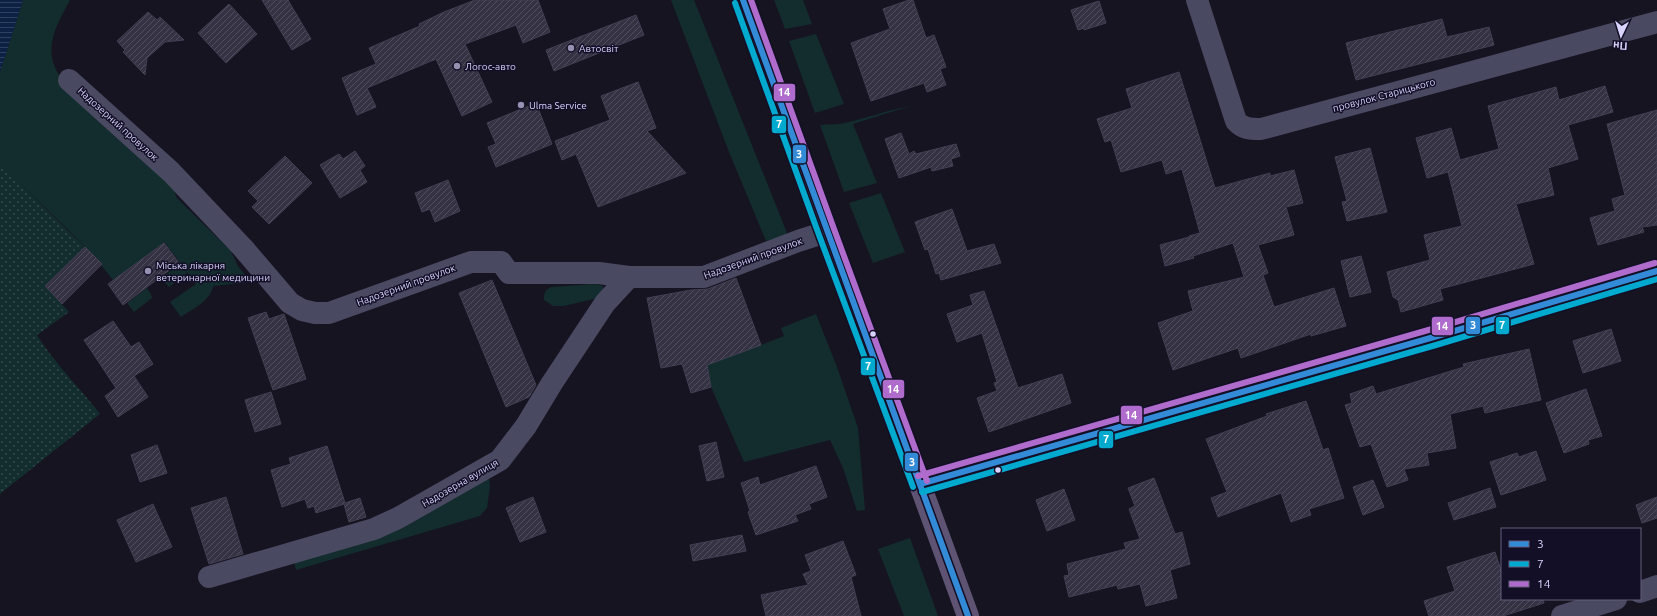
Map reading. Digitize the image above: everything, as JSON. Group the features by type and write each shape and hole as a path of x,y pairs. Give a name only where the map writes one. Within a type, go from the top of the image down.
{"main road":[{"path":"743,0 826,232 968,616"}],"street":[{"name":"провулок Старицького","path":"1197,0 1236,121 1241,127 1249,130 1261,129 1657,22"},
{"name":"Надозерний провулок","path":"69,80 171,172 243,248 290,303 302,310 315,313 329,313 471,262 501,262 509,273 599,274 629,277 704,278 798,241 826,232"},
{"path":"920,484 1434,337 1657,271"},
{"name":"Надозерна вулиця","path":"209,577 374,529 398,518 500,460 526,426 552,383 605,303 629,277"},
{"path":"1641,592 1657,586"},
{"path":"1562,616 1613,600"}],"green space":[{"path":"23,0 70,0 59,21 52,42 51,51 57,72 65,83 168,177 177,198 231,251 238,266 251,282 213,286 212,291 205,300 181,317 170,302 196,284 165,243 113,280 73,235 0,164 0,72"},
{"path":"671,0 694,0 787,233 784,236 766,241 729,152"},
{"path":"774,0 803,0 812,24 785,29"},
{"path":"816,34 844,104 815,113 789,41"},
{"path":"910,106 853,124 877,183 844,192 820,125 845,123"},
{"path":"0,164 85,247 45,286 69,312 37,335 59,366 100,414 0,494"},
{"path":"881,193 905,252 873,263 849,203"},
{"path":"180,264 187,273 169,287 161,278"},
{"path":"596,284 603,286 604,292 598,298 564,306 553,306 544,300 545,292 551,287"},
{"path":"147,288 152,298 134,312 127,303"},
{"path":"816,314 837,367 858,428 865,510 857,511 843,468 830,440 744,462 711,387 706,359 761,345 784,336 781,328"},
{"path":"489,478 490,486 487,508 480,516 296,570 293,558"},
{"path":"910,538 938,616 904,616 878,549"}],"water":[{"path":"0,0 23,0 0,72"}],"building":[{"path":"262,0 288,0 311,39 292,50"},
{"path":"475,0 538,0 550,32 523,43 516,25 465,44 492,102 462,116 436,59 367,88 376,107 357,115 342,78 376,64 369,48 420,26 419,24 444,12"},
{"path":"913,0 926,38 934,35 946,67 940,69 946,85 927,92 924,83 871,101 851,43 890,29 883,9"},
{"path":"1099,1 1106,23 1084,30 1084,28 1078,30 1071,10"},
{"path":"229,4 257,34 226,63 198,33"},
{"path":"148,12 157,20 160,17 184,40 165,42 147,58 145,75 123,52 125,50 117,41"},
{"path":"636,15 644,35 554,71 546,50"},
{"path":"1442,19 1447,37 1489,27 1494,45 1356,80 1346,43"},
{"path":"1179,72 1215,188 1270,173 1270,176 1294,170 1303,203 1286,207 1294,235 1258,245 1268,273 1263,275 1274,307 1334,288 1346,326 1311,336 1311,334 1241,358 1238,348 1173,370 1158,323 1193,311 1188,291 1244,277 1233,243 1193,256 1194,258 1165,266 1160,245 1200,233 1182,169 1166,174 1162,160 1121,172 1111,140 1105,142 1097,119 1132,108 1126,89"},
{"path":"638,82 656,128 647,131 686,173 598,207 576,154 562,160 555,141 610,120 601,96"},
{"path":"1605,86 1613,112 1568,125 1578,159 1548,168 1554,195 1516,204 1534,264 1440,289 1443,300 1401,312 1398,300 1393,297 1387,272 1430,260 1424,235 1462,226 1448,172 1427,178 1416,138 1451,128 1460,160 1499,149 1488,106 1556,87 1559,100"},
{"path":"536,103 552,144 496,167 488,147 496,144 487,123"},
{"path":"1657,110 1657,225 1642,227 1644,232 1598,245 1590,218 1615,211 1612,199 1625,195 1607,124"},
{"path":"901,133 909,154 914,151 916,154 956,144 960,156 951,159 953,166 932,171 931,167 899,178 885,139"},
{"path":"1370,148 1387,212 1347,221 1342,202 1347,201 1335,157"},
{"path":"355,151 365,166 360,170 367,182 340,198 320,165 339,154 343,159"},
{"path":"285,156 312,183 269,224 252,207 258,201 248,191"},
{"path":"448,180 460,211 435,222 430,209 422,212 415,193"},
{"path":"952,209 967,251 994,244 1001,263 941,280 939,273 936,274 928,249 925,250 915,222"},
{"name":"Міська лікарня ветеринарної медицини","path":"164,243 179,263 123,305 108,284"},
{"path":"85,247 102,264 62,304 45,286"},
{"path":"1361,256 1371,292 1350,297 1341,261"},
{"path":"736,278 761,345 707,365 711,387 691,393 682,364 661,368 647,298 691,290 708,289"},
{"path":"492,280 536,385 529,397 506,407 459,293"},
{"path":"984,291 1018,388 1062,374 1071,403 989,432 977,398 997,391 994,383 997,382 982,333 957,342 947,314 973,305 970,295"},
{"path":"266,312 269,319 284,314 306,379 273,390 248,318"},
{"path":"113,321 131,347 139,342 153,364 134,376 148,397 118,417 105,396 116,388 84,340"},
{"path":"1611,329 1621,361 1583,373 1573,341"},
{"path":"1529,349 1541,400 1485,413 1483,406 1450,414 1456,448 1427,453 1429,465 1404,469 1408,480 1387,487 1371,444 1360,447 1345,405 1352,403 1350,394 1373,386 1376,394 1464,367 1463,364"},
{"path":"1586,389 1602,436 1588,440 1589,444 1564,453 1546,403"},
{"path":"271,392 281,424 255,432 245,400"},
{"path":"1306,401 1323,450 1328,448 1344,498 1309,509 1311,515 1291,522 1281,493 1218,517 1211,498 1227,492 1206,439 1267,416 1266,414"},
{"path":"716,442 724,477 707,481 699,446"},
{"path":"157,445 167,473 140,482 131,455"},
{"path":"327,446 345,503 360,498 366,517 349,522 344,504 316,513 314,506 308,508 305,499 282,507 271,470 291,464 289,458"},
{"path":"1536,451 1546,480 1501,495 1490,462 1517,453 1519,457"},
{"path":"816,466 827,497 809,504 811,509 795,515 798,521 756,535 748,512 750,511 741,483 758,477 760,485"},
{"path":"1154,478 1175,534 1182,532 1190,564 1170,570 1177,598 1146,606 1140,584 1118,589 1117,585 1069,597 1064,576 1069,575 1067,564 1126,549 1124,543 1140,539 1129,509 1135,506 1128,488"},
{"path":"1373,480 1384,507 1363,515 1353,487"},
{"path":"1490,488 1496,507 1454,520 1448,503"},
{"path":"1064,489 1075,520 1047,531 1036,500"},
{"path":"226,497 243,554 209,564 191,508"},
{"path":"533,497 546,532 520,542 506,508"},
{"path":"1657,497 1657,518 1642,523 1636,505"},
{"path":"153,504 172,547 136,562 117,520"},
{"path":"742,535 746,551 693,561 690,545"},
{"path":"843,541 856,575 851,577 861,616 766,616 761,595 808,585 803,574 811,571 805,555"},
{"path":"1495,552 1501,570 1501,600 1543,600 1544,603 1503,616 1429,616 1424,601 1455,591 1447,567"}],"transit line":[{"name":"3","path":"743,0 968,616"},
{"name":"14","path":"751,0 927,481"},
{"name":"7","path":"735,3 819,235 913,487"},
{"name":"14","path":"918,476 1432,329 1655,263"},
{"name":"3","path":"920,484 1434,337 1657,271"},
{"name":"7","path":"922,492 1436,345 1657,279"}],"place":[{"name":"Автосвіт","path":"571,48"},
{"name":"Логос-авто","path":"457,66"},
{"name":"Ulma Service","path":"521,105"},
{"name":"Міська лікарня ветеринарної медицини","path":"148,271"}]}
